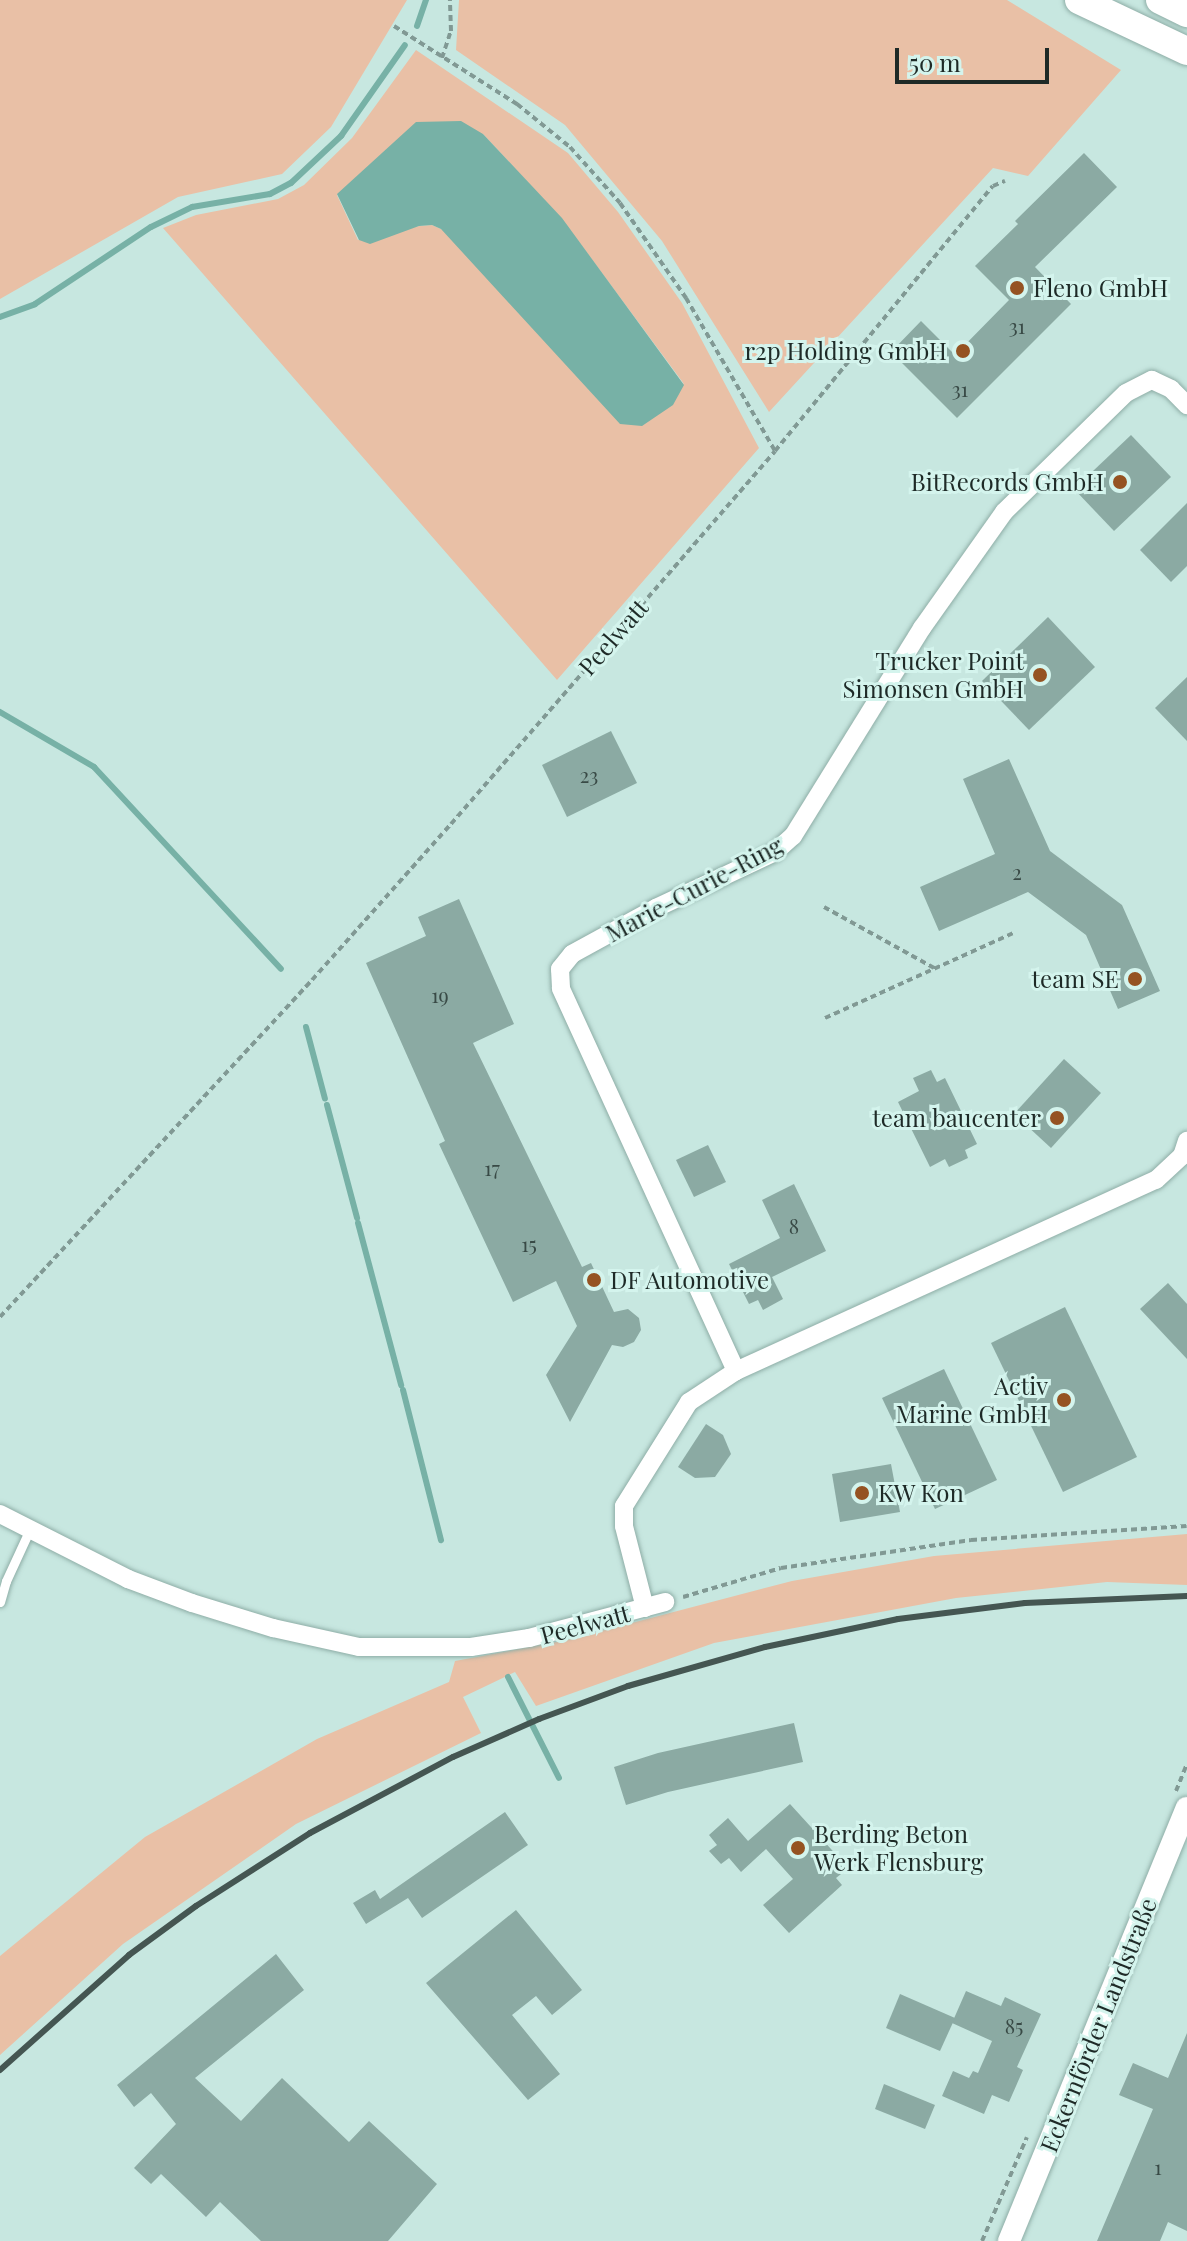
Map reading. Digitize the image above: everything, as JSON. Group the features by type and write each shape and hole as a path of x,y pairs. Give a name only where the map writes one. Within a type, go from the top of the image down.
{"main road":[{"path":"1079,0 1187,51"},
{"path":"1160,0 1187,13"}],"street":[{"name":"Marie-Curie-Ring","path":"736,1371 561,988 560,969 572,954 656,908 775,852 793,836 922,628 1004,512 1126,393 1152,380 1171,389 1187,405"},
{"path":"645,1608 624,1526 624,1506 689,1402 736,1371 1156,1180 1182,1156 1187,1141"},
{"name":"Peelwatt","path":"0,1514 128,1579 192,1603 273,1628 359,1647 471,1647 529,1638 665,1602"},
{"name":"Eckernförder Landstraße","path":"1009,2241 1187,1808"}],"lane":[{"path":"0,1602 29,1531"}],"path":[{"path":"442,58 451,31 450,0"},
{"path":"394,26 528,112 570,147 620,203 686,298 775,451"},
{"name":"Peelwatt","path":"0,1317 312,980 451,824 775,451 993,186 1005,181"},
{"path":"824,907 934,968"},
{"path":"825,1018 1013,933"},
{"path":"665,1602 781,1568 971,1540 1187,1526"}],"shaded area":[{"path":"0,0 407,0 331,127 282,174 178,197 0,299"},
{"path":"459,0 1007,0 1121,70 1028,176 993,168 769,412 662,241 565,125 456,50"},
{"path":"416,50 568,153 618,212 682,303 759,448 557,680 163,228 196,215 278,199 304,185 352,138","holes":["483,134 562,219 684,384 432,225 358,240 337,195"]},
{"path":"461,121 483,134 562,218 684,385 673,405 642,426 620,424 441,229 432,225 419,226 370,244 359,240 337,194 416,122"},
{"path":"1187,1534 1187,1585 1107,1582 956,1598 714,1643 536,1706 515,1672 463,1697 481,1733 296,1824 123,1944 0,2055 0,1956 145,1837 317,1739 449,1682 455,1661 567,1640 792,1581 934,1556"}],"building":[{"path":"1084,153 1117,187 1035,267 1071,304 957,418 891,352 921,321 955,355 1009,300 975,266 1018,224 1015,221"},
{"path":"1131,435 1171,477 1114,531 1074,489"},
{"path":"1187,503 1187,566 1171,582 1140,550"},
{"path":"1048,617 1095,667 1029,730 982,681"},
{"path":"1187,677 1187,741 1155,708"},
{"path":"611,731 637,783 567,817 542,765"},
{"path":"1009,759 1050,851 1122,905 1160,991 1118,1009 1086,935 1028,892 939,931 920,887 995,854 963,779"},
{"path":"459,899 514,1024 473,1043 582,1267 591,1263 614,1312 628,1309 639,1318 641,1330 634,1342 623,1347 612,1345 570,1422 546,1375 577,1326 556,1281 513,1302 439,1144 445,1141 366,963 426,936 418,917"},
{"path":"1064,1059 1101,1093 1051,1148 1014,1114"},
{"path":"931,1070 937,1082 945,1078 977,1144 965,1150 968,1158 949,1167 945,1159 930,1167 898,1102 919,1091 913,1078"},
{"path":"708,1145 726,1182 694,1197 676,1160"},
{"path":"794,1184 826,1251 772,1277 783,1299 763,1310 758,1300 749,1304 729,1264 780,1238 762,1200"},
{"path":"1168,1283 1187,1304 1187,1359 1140,1309"},
{"name":"Activ Marine GmbH","path":"1065,1307 1137,1457 1063,1492 991,1343"},
{"path":"944,1369 997,1480 935,1509 882,1398"},
{"path":"706,1424 723,1435 731,1454 715,1477 695,1478 678,1467"},
{"path":"891,1464 900,1512 840,1522 832,1474"},
{"path":"794,1723 803,1762 668,1792 626,1805 614,1767 658,1753"},
{"path":"790,1804 841,1860 839,1862 846,1870 836,1878 842,1885 789,1933 763,1905 793,1879 766,1849 741,1872 729,1858 721,1864 709,1851 717,1845 709,1835 728,1818 748,1841"},
{"path":"505,1812 528,1845 422,1918 408,1898 366,1924 353,1903 375,1890 380,1899"},
{"path":"516,1910 582,1990 552,2015 536,1996 512,2015 560,2074 528,2100 426,1983"},
{"path":"276,1954 304,1990 195,2078 241,2121 282,2078 349,2142 369,2121 437,2184 388,2241 261,2241 220,2202 206,2217 161,2174 151,2184 134,2168 176,2124 151,2093 134,2107 117,2085"},
{"path":"966,1991 1001,2006 1005,1997 1041,2014 1017,2067 1023,2070 1009,2102 992,2095 984,2114 942,2096 953,2071 969,2078 973,2071 978,2073 992,2041 952,2023"},
{"path":"900,1994 955,2018 940,2051 886,2028"},
{"path":"1187,2033 1187,2231 1168,2222 1160,2241 1097,2241 1153,2109 1119,2095 1133,2063 1168,2078"},
{"path":"884,2084 935,2105 925,2129 875,2109"}],"waterway":[{"path":"417,26 426,0"},
{"path":"0,317 35,304 151,227 192,207 270,194 291,183 341,136 405,45"},
{"path":"0,712 94,767 281,969"},
{"path":"306,1027 325,1099"},
{"path":"327,1105 357,1218"},
{"path":"358,1223 401,1385"},
{"path":"403,1390 441,1540"},
{"path":"508,1677 559,1778"}],"railway":[{"path":"0,2070 129,1955 196,1906 310,1833 453,1757 539,1719 628,1686 765,1647 898,1619 1025,1603 1187,1596"}],"place":[{"name":"Fleno GmbH","path":"1017,288"},
{"name":"r2p Holding GmbH","path":"963,351"},
{"name":"BitRecords GmbH","path":"1120,482"},
{"name":"Trucker Point Simonsen GmbH","path":"1040,675"},
{"name":"team SE","path":"1135,979"},
{"name":"team baucenter","path":"1057,1118"},
{"name":"DF Automotive","path":"594,1280"},
{"name":"Activ Marine GmbH","path":"1064,1400"},
{"name":"KW Kon","path":"862,1493"},
{"name":"Berding Beton Werk Flensburg","path":"798,1848"}]}
